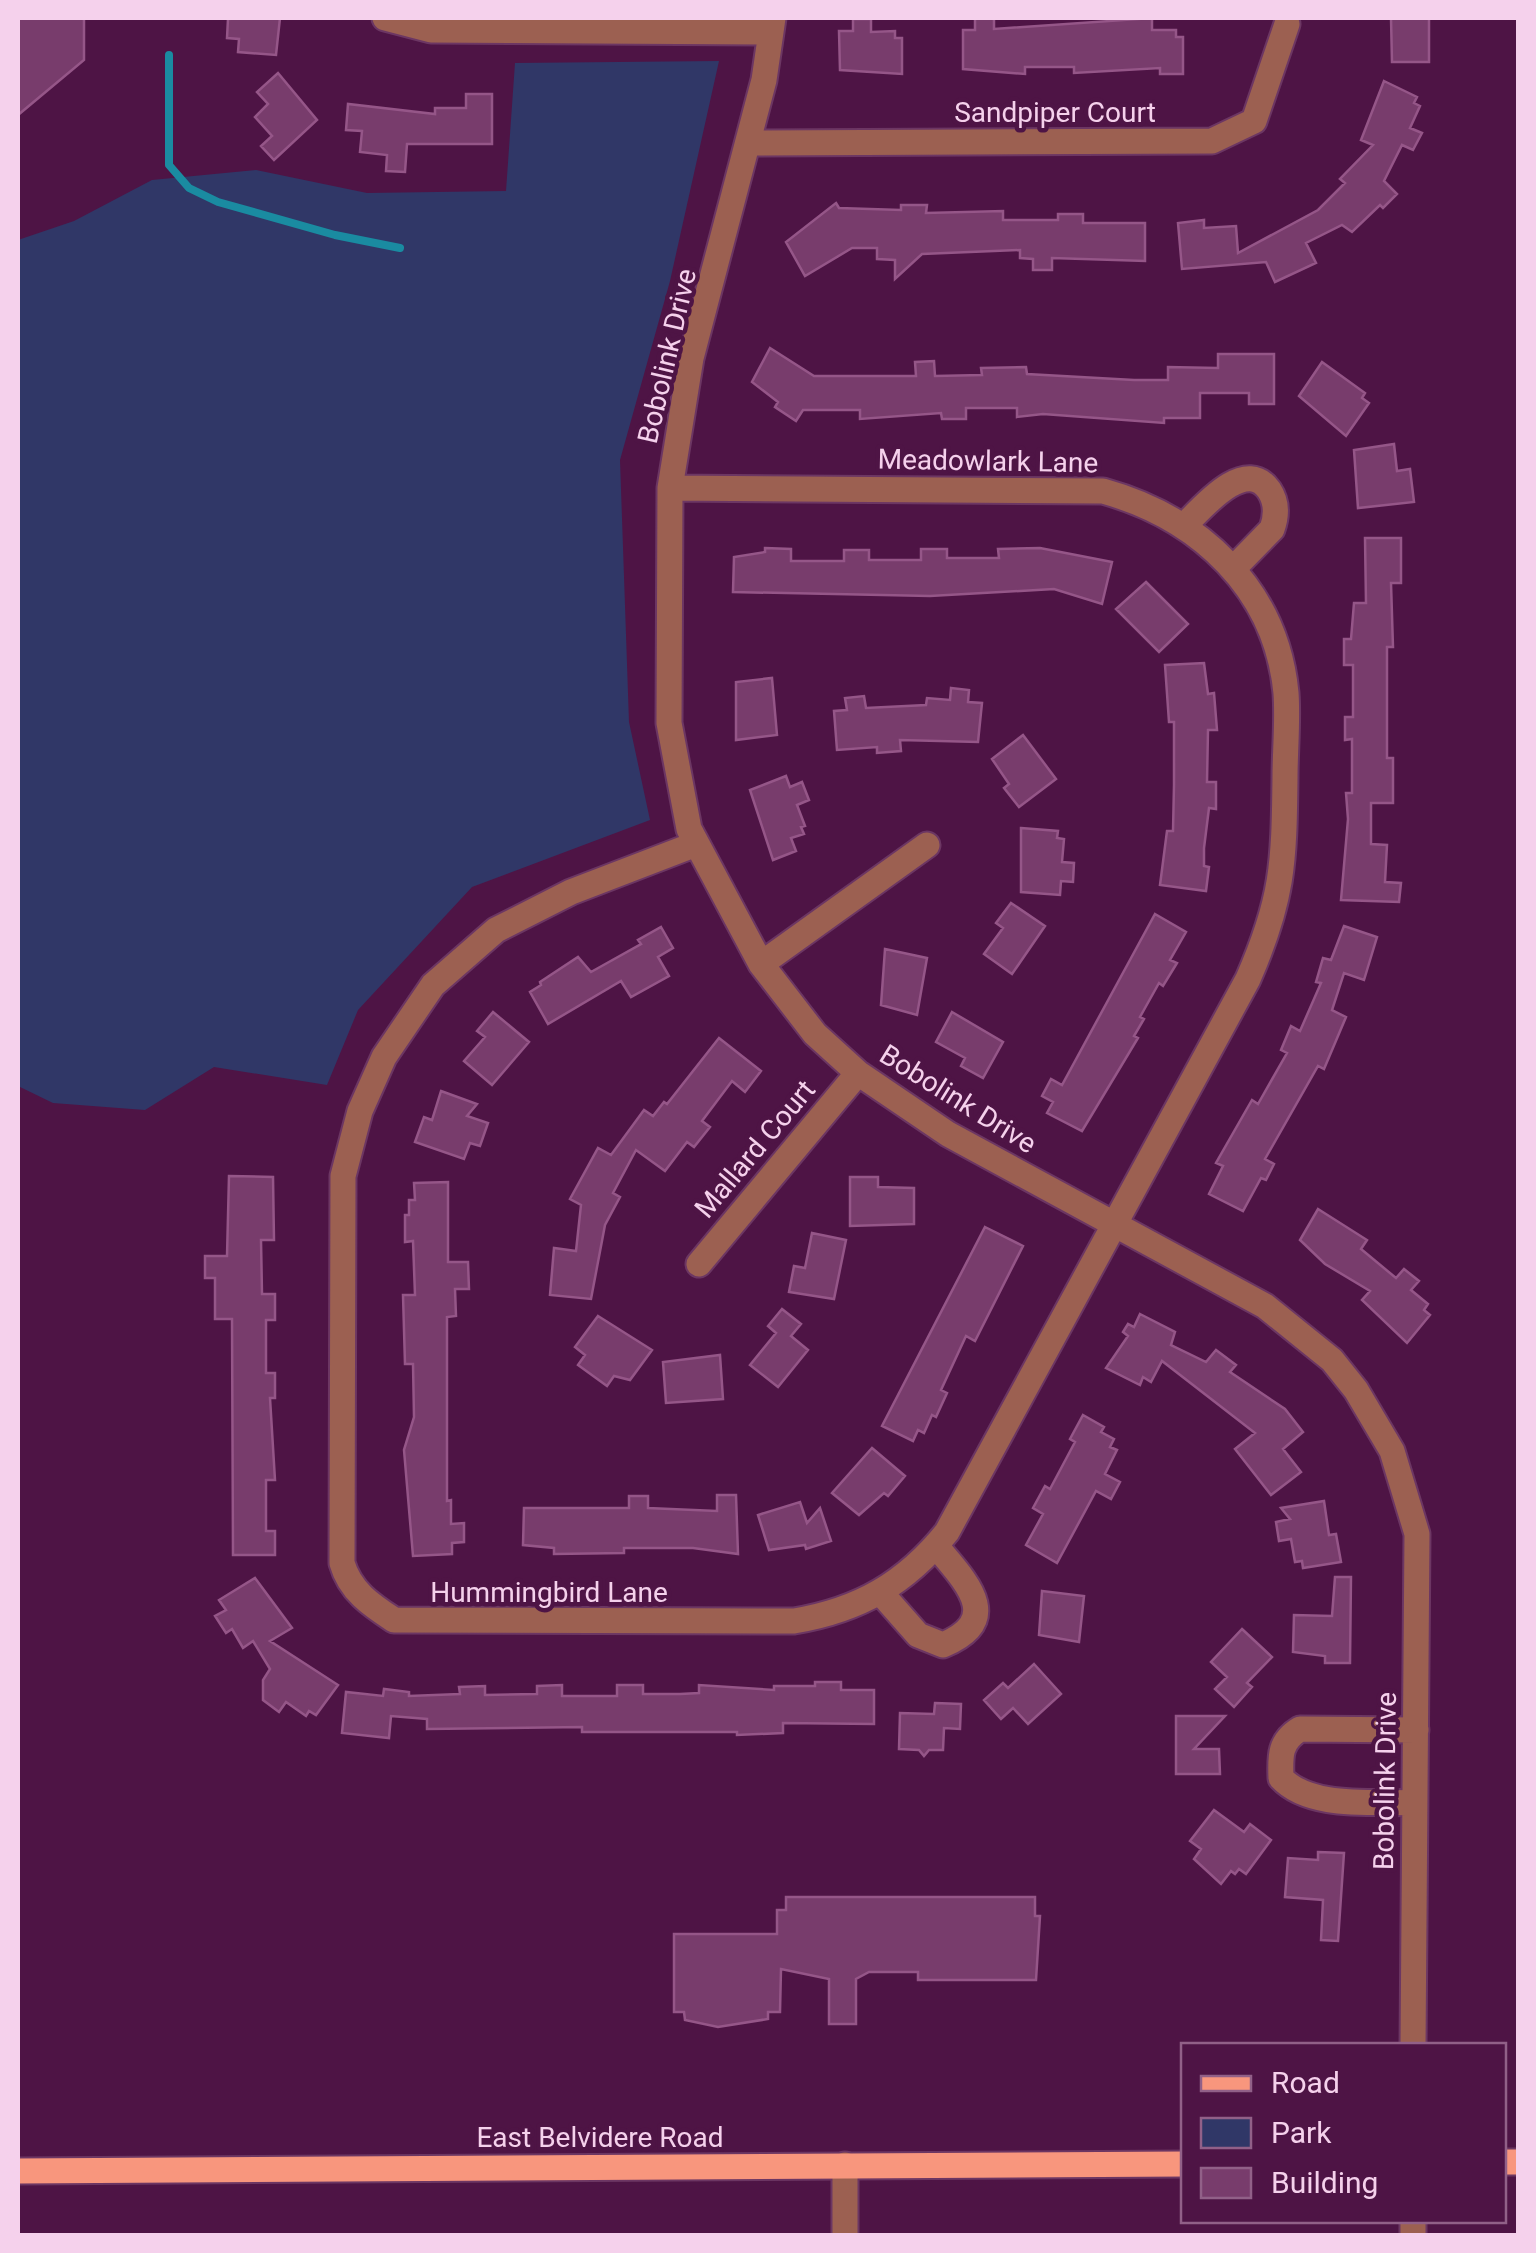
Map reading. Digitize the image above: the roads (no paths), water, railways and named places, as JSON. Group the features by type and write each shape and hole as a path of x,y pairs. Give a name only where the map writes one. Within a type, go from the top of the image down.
{"main road":[{"name":"East Belvidere Road","path":"18,2171 1181,2164"}],"street":[{"path":"385,18 431,30 772,25"},
{"name":"Sandpiper Court","path":"749,143 1212,141 1254,121 1288,24"},
{"name":"Bobolink Drive","path":"772,25 749,143 692,358 670,488 669,723 689,830 761,964 815,1034 858,1073 948,1134 1265,1306 1332,1360 1356,1390 1392,1451 1417,1534 1413,2043"},
{"path":"1184,526 1232,483 1250,478 1264,484 1274,498 1272,529 1233,569"},
{"name":"Meadowlark Lane","path":"670,488 1074,488 1137,501 1207,540 1233,569 1269,624 1286,694 1282,884 1274,920 1248,979 1115,1224"},
{"name":"Hummingbird Lane","path":"696,844 571,892 496,930 433,985 384,1057 360,1111 344,1176 342,1563 346,1576 364,1600 394,1620 410,1623 794,1621 855,1606 881,1593 920,1566 936,1546 1115,1224"},
{"path":"761,964 928,845"},
{"name":"Mallard Court","path":"699,1264 858,1073"},
{"path":"881,1593 918,1636 942,1645 966,1636 976,1616 972,1590 936,1546"},
{"path":"1413,1804 1312,1797 1293,1791 1281,1778 1280,1754 1286,1737 1300,1728 1416,1730"},
{"path":"845,2166 845,2236"}],"waterway":[{"path":"169,55 169,165 189,188 218,202 335,235 400,248"}]}
